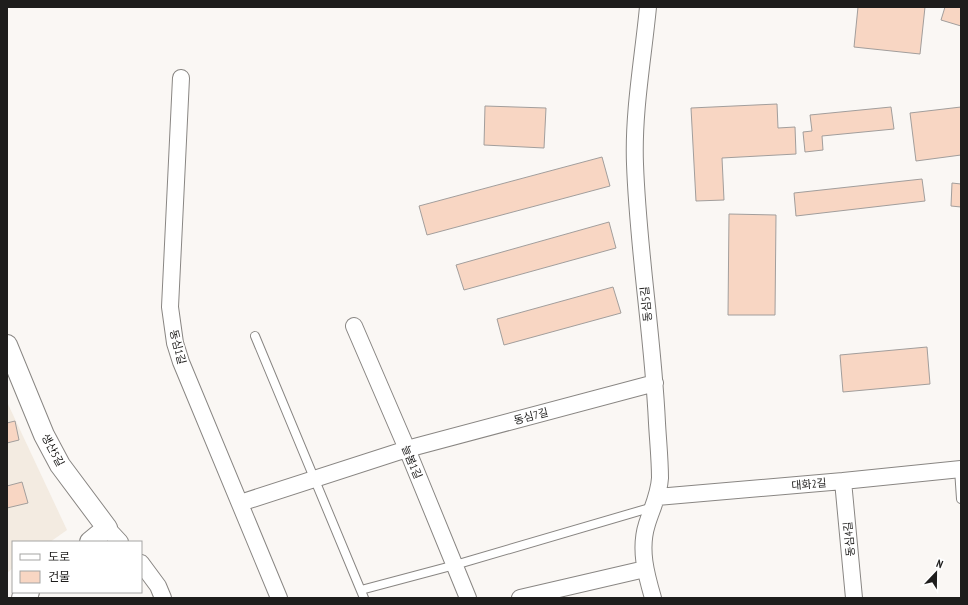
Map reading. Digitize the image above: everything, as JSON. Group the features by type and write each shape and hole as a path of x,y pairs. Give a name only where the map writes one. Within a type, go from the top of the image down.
{"street":[{"name":"동심5길","path":"648,7 636,120 635,163 640,249 655,383 660,478 656,502 647,524 643,544 645,569 653,598"},
{"name":"동심1길","path":"180,78 170,307 175,343 181,362 279,598"},
{"name":"늘봄1길","path":"354,326 468,598"},
{"name":"생산5길","path":"7,345 44,435 60,465 114,535"},
{"name":"동심7길","path":"240,503 407,450 655,383"},
{"name":"대화2길","path":"656,502 960,469"},
{"name":"동심4길","path":"843,481 854,598"},
{"path":"93,541 114,535"},
{"path":"142,564 158,586 163,598"},
{"path":"520,598 645,569"}],"lane":[{"path":"254,336 364,598"},
{"path":"960,469 961,499"},
{"path":"360,590 455,565 656,502"}],"shaded area":[{"path":"7,402 67,530 51,541 12,541 12,569 7,573"}],"building":[{"path":"858,7 925,7 920,54 854,47"},
{"path":"945,7 961,7 961,26 941,20"},
{"path":"777,104 778,128 795,127 796,154 722,158 724,200 696,201 691,108"},
{"path":"485,106 546,108 544,148 484,145"},
{"path":"891,107 894,129 822,136 823,150 805,152 803,132 812,131 810,115"},
{"path":"961,107 961,155 916,161 910,113"},
{"path":"602,157 610,186 427,235 419,206"},
{"path":"922,179 925,201 796,216 794,193"},
{"path":"952,183 961,184 961,207 951,206"},
{"path":"729,214 776,215 775,315 728,315"},
{"path":"609,222 616,248 464,290 456,265"},
{"path":"613,287 621,313 504,345 497,319"},
{"path":"927,347 930,384 843,392 840,355"},
{"path":"15,421 19,440 7,443 7,423"},
{"path":"22,482 28,503 7,508 7,486"}]}
